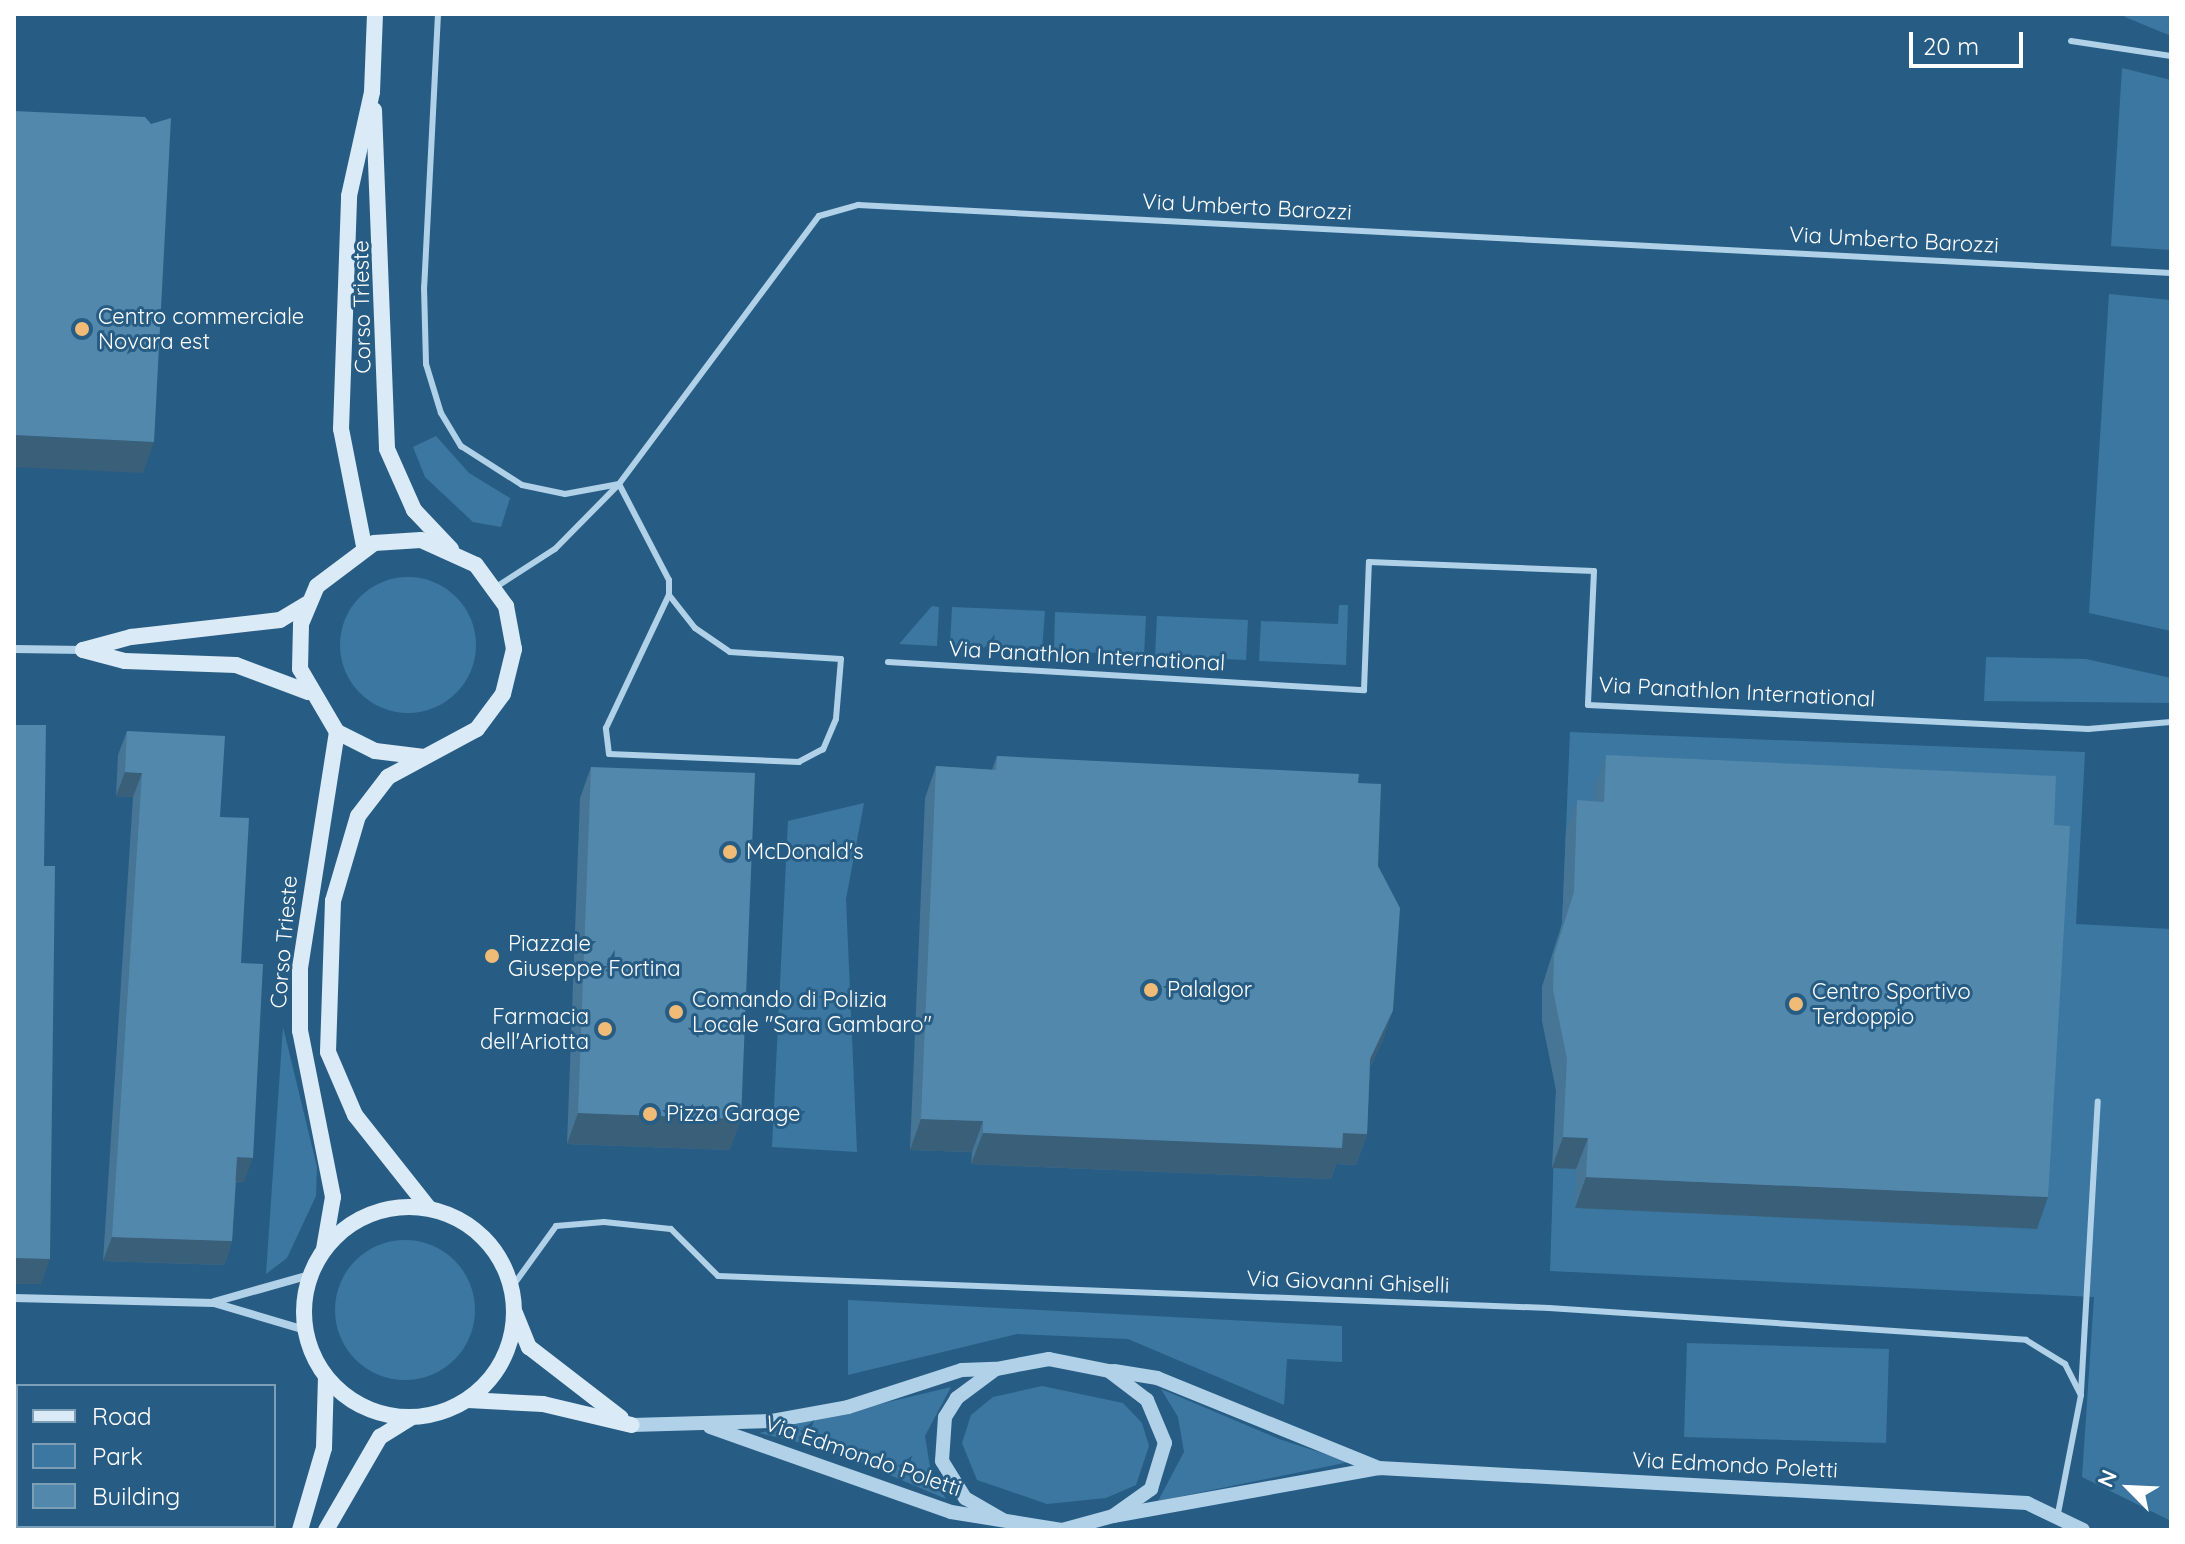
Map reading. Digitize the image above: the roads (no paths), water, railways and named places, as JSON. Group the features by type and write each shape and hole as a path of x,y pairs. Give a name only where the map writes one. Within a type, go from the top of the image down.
{"main road":[{"name":"Corso Trieste","path":"375,14 372,92 387,449 414,510 451,549"},
{"name":"Corso Trieste","path":"364,546 341,429 349,196 372,92"},
{"path":"395,540 451,549 496,587 514,649 503,694 477,729 424,757 375,751 337,732 308,692 298,644 307,604 330,570 364,546 395,540"},
{"path":"83,650 131,637 280,620 307,604"},
{"path":"83,650 125,661 236,665 308,692"},
{"name":"Corso Trieste","path":"324,1249 333,1197 300,1031 300,968 337,732"},
{"name":"Corso Trieste","path":"424,757 388,777 341,854 328,953 328,1052 355,1115 428,1207"},
{"path":"300,1530 324,1448 326,1378 305,1330 310,1275 324,1249 370,1213 428,1207 484,1237 512,1287 515,1313 529,1347 632,1425"},
{"path":"468,1400 493,1376 515,1313"},
{"path":"326,1378 368,1409 410,1418"},
{"path":"326,1530 380,1437 410,1418 468,1400 543,1404 632,1425"}],"street":[{"path":"14,649 83,650"},
{"path":"214,1303 310,1275"},
{"path":"14,1298 214,1303 305,1330"},
{"path":"1049,1359 1109,1371 1147,1400 1165,1443 1151,1489 1113,1516 1062,1530 1003,1520 950,1481 940,1439 957,1398 996,1369 1049,1359"},
{"name":"Via Edmondo Poletti","path":"632,1425 710,1427 848,1407 962,1370 996,1369"},
{"name":"Via Edmondo Poletti","path":"1109,1371 1157,1378 1379,1468"},
{"name":"Via Edmondo Poletti","path":"710,1427 951,1512 1003,1520"},
{"name":"Via Edmondo Poletti","path":"1113,1516 1379,1468 2027,1503 2083,1530"}],"lane":[{"path":"438,14 424,287 426,364 441,413 461,446 522,485 565,494 619,484 631,519 669,580 669,595 606,728 604,743 619,760 799,762 823,749 836,719 841,659 730,652 695,628 669,595"},
{"path":"2071,41 2171,56"},
{"name":"Via Umberto Barozzi","path":"496,587 555,549 619,484 819,216 858,205 2171,273"},
{"name":"Via Panathlon International","path":"888,662 1364,690 1369,562 1594,571 1588,705 2088,729 2171,722"},
{"path":"2057,1518 2081,1395 2098,1101"},
{"name":"Via Giovanni Ghiselli","path":"512,1287 556,1226 604,1222 671,1229 718,1276 1549,1308 2026,1340 2065,1364 2081,1395"}],"place":[{"name":"Centro commerciale Novara est","path":"82,329"},
{"name":"McDonald's","path":"730,852"},
{"name":"Piazzale Giuseppe Fortina","path":"492,956"},
{"name":"PalaIgor","path":"1151,990"},
{"name":"Centro Sportivo Terdoppio","path":"1796,1004"},
{"name":"Comando di Polizia Locale \"Sara Gambaro\"","path":"676,1012"},
{"name":"Farmacia dell'Ariotta","path":"605,1029"},
{"name":"Pizza Garage","path":"650,1114"}]}
